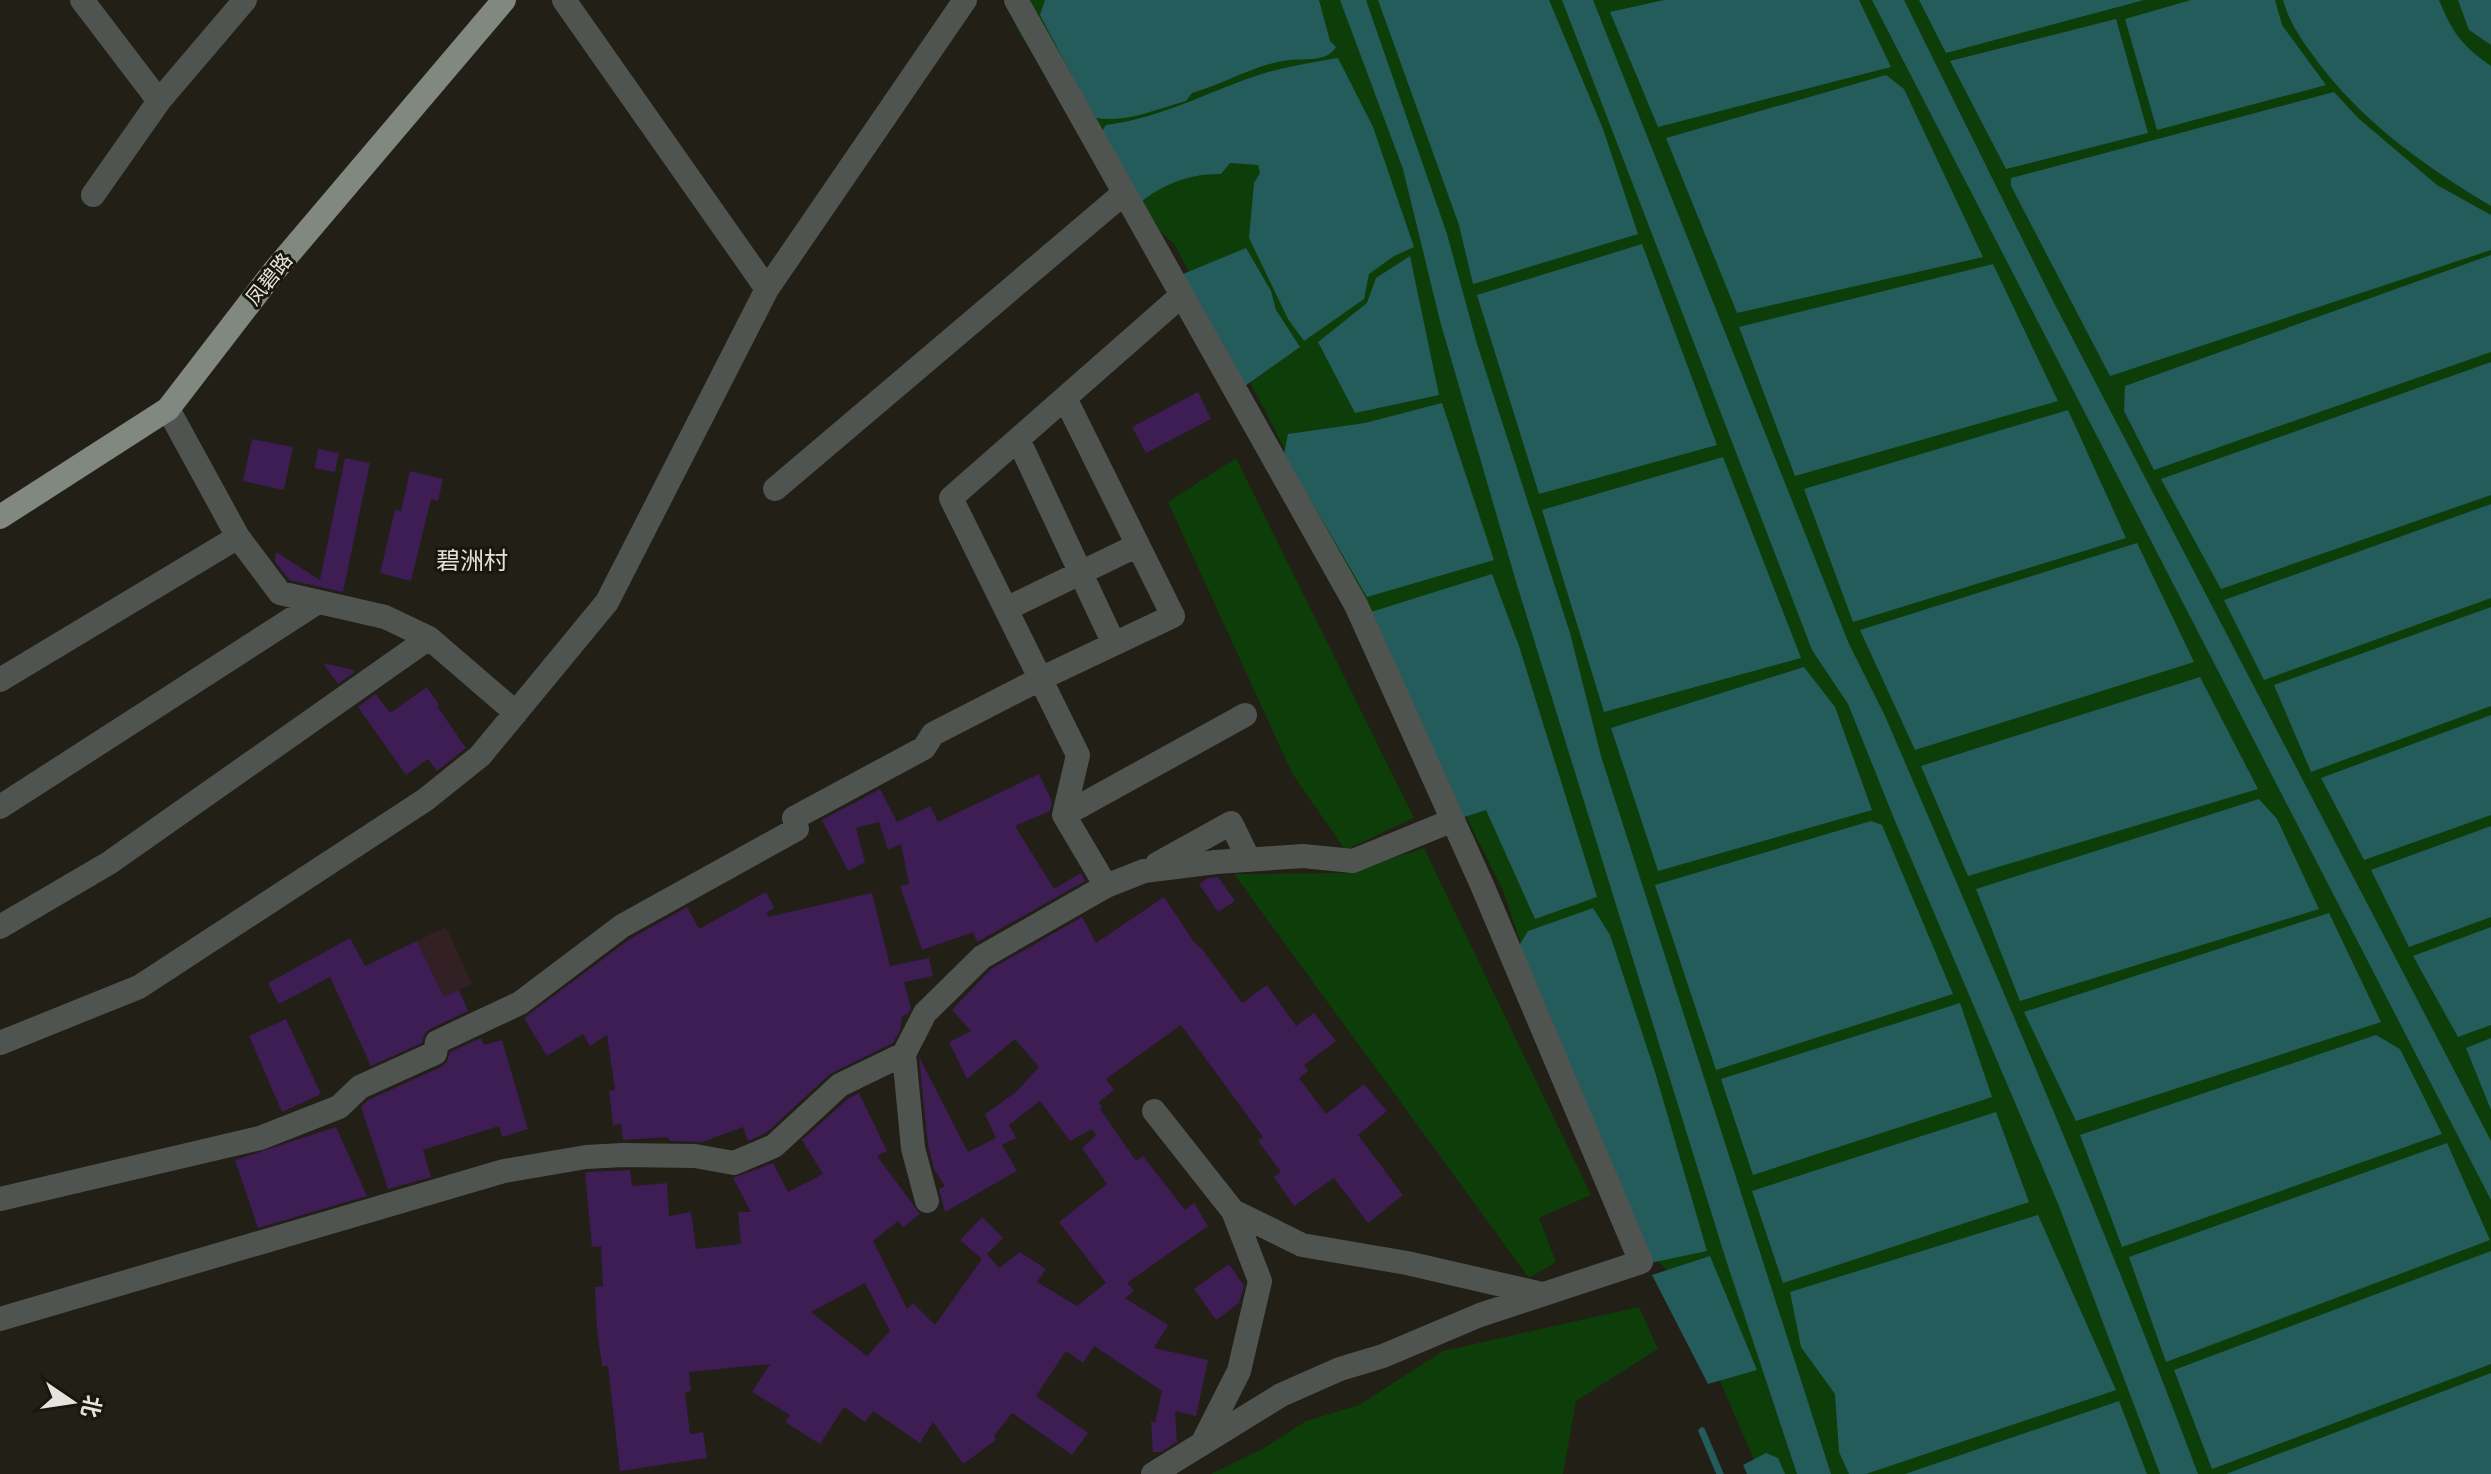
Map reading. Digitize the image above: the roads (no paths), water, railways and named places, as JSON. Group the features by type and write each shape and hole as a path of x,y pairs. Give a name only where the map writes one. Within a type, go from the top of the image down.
{"main road":[{"name":"凤碧路","path":"0,517 168,409 275,270 504,0"}],"street":[{"path":"82,0 159,101"},
{"path":"93,195 159,101 245,0"},
{"path":"564,0 767,289"},
{"path":"0,1043 139,987 425,800 480,756 607,602 767,289 965,0"},
{"path":"1016,0 1356,605 1482,885 1641,1262 1453,1325 1383,1356 1340,1369 1281,1395 1153,1474"},
{"path":"775,489 1124,193"},
{"path":"1106,886 1064,815 1078,755 951,498 1182,295"},
{"path":"0,1199 260,1138 339,1107 360,1087 435,1053 437,1042 520,1003 622,926 797,829 794,818 924,748 933,734 1173,616 1065,398"},
{"path":"168,409 238,537 280,593 385,617 429,638 516,713"},
{"path":"1018,439 1114,644"},
{"path":"0,680 238,537"},
{"path":"1006,609 1138,545"},
{"path":"0,807 318,602"},
{"path":"0,927 109,863 429,638"},
{"path":"1064,815 1245,715"},
{"path":"1144,871 1303,856 1353,861 1451,821"},
{"path":"927,1201 913,1148 904,1054 925,1013 982,957 1106,886 1144,871 1231,823 1249,860"},
{"path":"0,1319 504,1171 586,1157 623,1155 695,1156 734,1163 774,1146 840,1085 904,1054"},
{"path":"1154,1111 1233,1211 1260,1281 1239,1371 1201,1446"},
{"path":"1233,1211 1302,1245 1407,1263 1543,1295"}],"water":[{"path":"1045,0 1319,0 1330,41 1336,47 1321,58 1277,62 1252,70 1192,93 1186,101 1153,111 1119,119 1096,118 1040,15"},
{"path":"1340,0 1366,0 1447,234 1477,344 1570,633 1601,756 1831,1474 1797,1474 1726,1260 1517,585 1440,321 1403,169"},
{"path":"1378,0 1549,0 1603,129 1638,234 1473,284 1459,225"},
{"path":"1562,0 1593,0 1849,644 1885,716 2046,1093 2198,1474 2160,1474 2059,1206 1848,704 1812,650"},
{"path":"1664,0 1859,0 1891,67 1658,127 1610,12"},
{"path":"1872,0 1904,0 2052,299 2491,1141 2491,1200"},
{"path":"1919,0 2144,0 1946,53"},
{"path":"2191,0 2275,0 2282,25 2326,85 2157,130 2125,19"},
{"path":"2283,0 2439,0 2459,38 2491,66 2491,206 2417,157 2350,100 2303,41 2291,22"},
{"path":"2458,0 2491,0 2491,45 2469,30"},
{"path":"2116,19 2148,133 2006,169 1950,61"},
{"path":"1338,58 1373,127 1414,247 1394,256 1369,274 1364,299 1304,341 1288,319 1249,238 1254,183 1260,173 1258,165 1230,163 1221,174 1178,181 1141,202 1102,131 1106,125 1168,110 1265,73"},
{"path":"1886,75 1904,89 1983,257 1737,313 1666,138"},
{"path":"2334,92 2358,118 2437,185 2491,215 2491,250 2110,376 2011,186 2011,178"},
{"path":"1642,244 1717,445 1539,494 1477,295"},
{"path":"1246,248 1271,291 1276,310 1300,347 1245,386 1183,274"},
{"path":"2491,255 2491,352 2154,470 2124,411 2125,386"},
{"path":"1410,256 1439,395 1355,413 1318,342 1367,303 1376,278"},
{"path":"1993,264 2058,401 1795,476 1739,327"},
{"path":"2491,362 2491,495 2221,589 2161,479"},
{"path":"1442,403 1494,560 1367,597 1284,454 1288,434 1365,423"},
{"path":"2068,410 2126,538 1853,622 1804,489"},
{"path":"1723,457 1801,658 1604,712 1542,510"},
{"path":"2491,504 2491,598 2264,680 2224,600"},
{"path":"2137,543 2194,662 1915,750 1860,630"},
{"path":"1492,574 1519,646 1597,897 1535,919 1486,810 1461,818 1371,612"},
{"path":"2491,607 2491,706 2311,772 2274,685"},
{"path":"1804,667 1835,707 1872,810 1658,871 1611,728"},
{"path":"2200,677 2258,789 1968,876 1921,766"},
{"path":"2491,715 2491,815 2364,860 2321,778"},
{"path":"2259,799 2277,819 2319,909 2020,1001 1976,889"},
{"path":"1871,821 1882,825 1953,994 1716,1070 1655,885"},
{"path":"2491,826 2491,917 2409,947 2371,870"},
{"path":"1593,908 1610,935 1655,1072 1707,1251 1650,1263 1518,947 1528,931"},
{"path":"2329,913 2381,1022 2076,1121 2024,1012"},
{"path":"2491,927 2491,1025 2458,1037 2413,956"},
{"path":"1960,1003 1992,1097 1753,1175 1721,1079"},
{"path":"2376,1035 2400,1049 2442,1134 2122,1247 2080,1135"},
{"path":"2491,1038 2491,1110 2466,1048"},
{"path":"1996,1112 2029,1202 1783,1283 1752,1191"},
{"path":"2447,1143 2490,1240 2166,1362 2129,1257"},
{"path":"2038,1215 2116,1390 1866,1474 1849,1474 1839,1452 1835,1394 1801,1347 1790,1292"},
{"path":"2491,1251 2491,1364 2212,1469 2174,1370"},
{"path":"1710,1256 1757,1370 1708,1384 1652,1275"},
{"path":"2491,1373 2491,1474 2226,1474"},
{"path":"2119,1401 2147,1474 1905,1474"},
{"path":"1766,1453 1778,1458 1785,1474 1747,1474 1743,1465"}],"waterway":[{"path":"1702,1431 1720,1474"}],"district":[{"name":"碧洲村","path":"472,561"}]}
